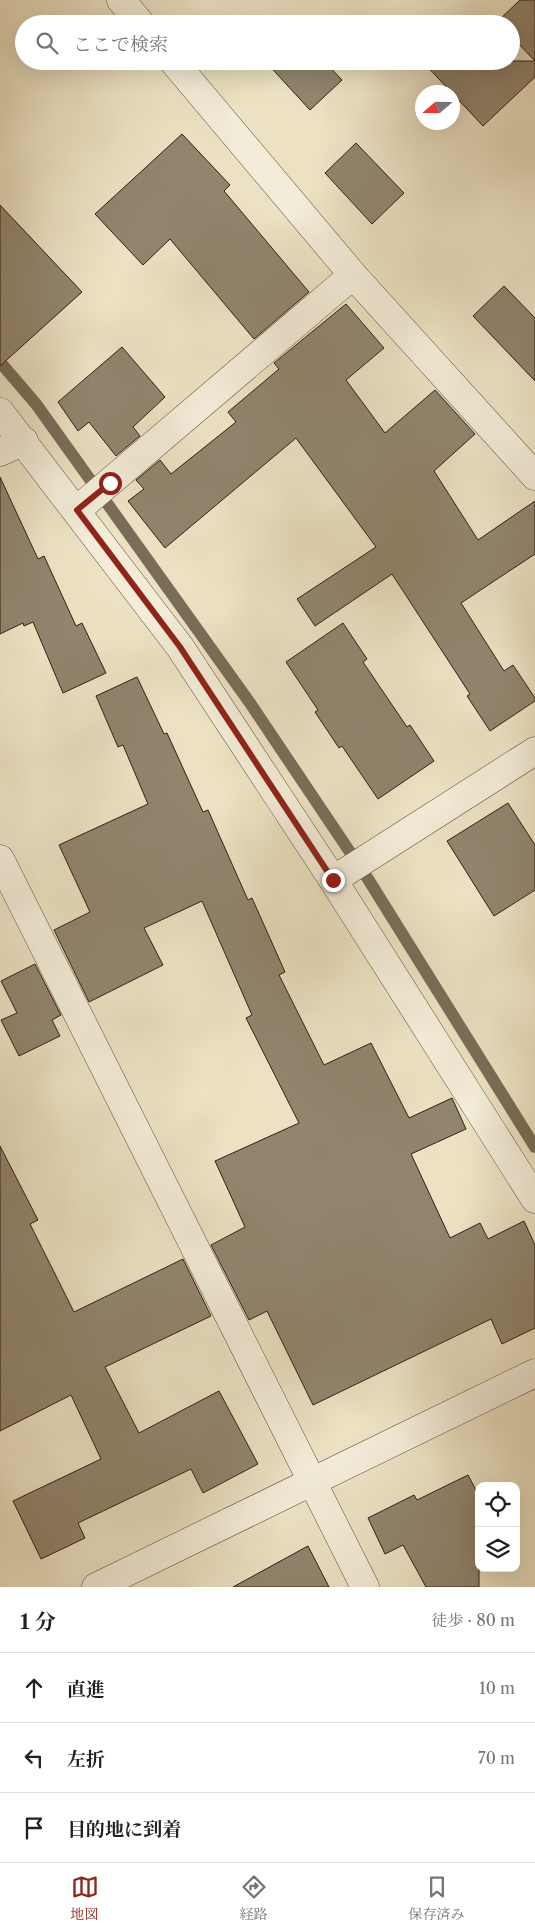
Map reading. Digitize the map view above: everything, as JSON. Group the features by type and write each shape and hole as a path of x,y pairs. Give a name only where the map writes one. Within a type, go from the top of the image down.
{"street":[{"path":"121,0 134,15"},
{"path":"180,70 353,275 535,476"},
{"path":"94,497 353,275"},
{"path":"0,412 12,447 94,497 180,647 528,1172 535,1199"},
{"path":"333,880 535,751"},
{"path":"0,859 365,1587"},
{"path":"96,1587 535,1373"}],"building":[{"path":"520,0 535,0 535,61 520,45 520,15 504,15"},
{"path":"520,61 535,61 535,77 483,126 460,101 460,85 445,85 430,70 520,70"},
{"path":"273,70 333,70 342,80 310,110"},
{"path":"182,134 230,185 224,191 309,292 254,339 170,239 143,265 95,214"},
{"path":"356,143 404,193 372,224 325,173"},
{"path":"0,205 82,292 0,366"},
{"path":"504,286 535,318 535,381 473,316"},
{"path":"346,304 384,348 346,380 385,433 435,390 475,434 434,471 478,540 535,501 535,554 461,603 504,671 513,665 535,698 535,701 490,731 467,696 470,694 392,574 315,626 297,599 376,547 296,438 165,548 128,501 144,489 136,480 160,460 171,474 236,422 228,412 279,369 274,363"},
{"path":"122,347 165,397 133,427 140,436 116,456 89,422 78,431 58,402"},
{"path":"0,477 38,559 44,556 76,626 82,623 106,673 63,693 33,622 24,626 23,623 0,634"},
{"path":"343,623 367,659 363,662 407,727 410,725 434,761 378,799 342,746 339,748 315,712 318,710 286,662"},
{"path":"137,677 164,734 167,733 203,812 208,810 248,900 252,898 285,972 279,975 324,1065 371,1043 409,1118 452,1098 466,1129 411,1154 450,1238 480,1223 488,1239 524,1221 535,1245 535,1328 502,1344 491,1319 313,1405 267,1311 249,1320 211,1245 245,1227 215,1161 299,1123 246,1018 252,1015 202,901 144,928 163,965 89,1002 54,930 90,912 59,845 148,804 123,745 118,747 96,696"},
{"path":"508,803 535,845 535,890 494,916 447,841"},
{"path":"35,964 61,1015 52,1020 60,1036 19,1056 1,1020 17,1013 1,981"},
{"path":"0,1146 38,1220 30,1224 74,1312 183,1259 211,1316 105,1367 139,1433 219,1391 258,1464 203,1493 191,1469 78,1523 85,1538 41,1559 13,1501 101,1459 71,1395 0,1431"},
{"path":"468,1475 475,1488 475,1572 479,1572 479,1587 426,1587 403,1545 385,1554 368,1518 414,1495 417,1500"},
{"path":"308,1546 329,1587 233,1587"}],"waterway":[{"path":"0,362 36,404 250,703 368,879 535,1147"}],"route":[{"path":"110,483 77,510 180,647 333,880"}]}
